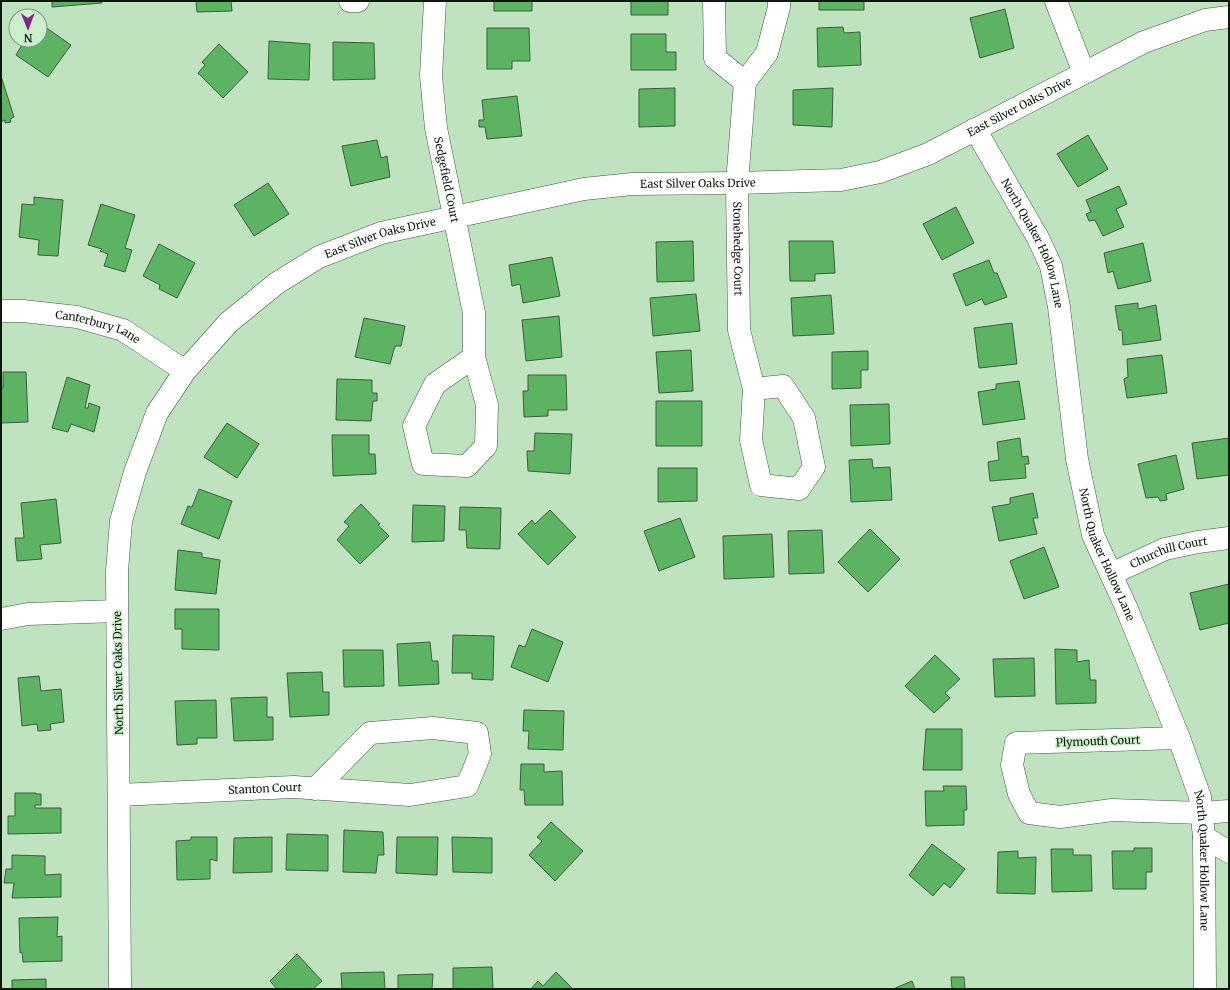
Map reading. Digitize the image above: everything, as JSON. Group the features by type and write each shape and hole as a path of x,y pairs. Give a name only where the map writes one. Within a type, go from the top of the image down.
{"street":[{"path":"350,1 358,1"},
{"name":"Sedgefield Court","path":"436,1 431,76 436,128 474,314 474,357 487,404 486,446 467,466 423,464 414,426 435,384 474,357"},
{"path":"714,1 715,58 745,82 767,53 779,7 779,1"},
{"path":"1056,1 1084,73"},
{"name":"East Silver Oaks Drive","path":"185,371 229,322 277,283 319,257 381,234 584,188 632,184 841,180 880,172 928,154 1144,42 1205,20 1229,16"},
{"name":"Stonehedge Court","path":"745,82 737,183 739,330 754,389 751,440 760,485 799,489 814,467 804,418 783,386 754,389"},
{"name":"North Quaker Hollow Lane","path":"975,129 1038,238 1051,266 1059,307 1077,459 1092,535 1126,606 1179,738 1200,797 1204,837 1205,989"},
{"name":"Canterbury Lane","path":"1,311 23,311 77,317 123,330 185,371"},
{"name":"North Silver Oaks Drive","path":"120,989 117,571 121,521 135,472 157,413 185,371"},
{"name":"Churchill Court","path":"1111,574 1165,550 1198,542 1229,538"},
{"path":"1,619 28,614 117,611"},
{"name":"Stanton Court","path":"119,795 294,787 315,789 410,795 466,786 480,754 477,733 433,728 370,733 315,789"},
{"name":"Plymouth Court","path":"1179,738 1016,743 1012,765 1019,794 1029,813 1060,817 1112,810 1202,813"},
{"path":"1202,813 1229,811"},
{"path":"1204,837 1229,852"}],"building":[{"path":"52,1 102,1 102,3 52,7"},
{"path":"196,1 231,1 232,11 197,12"},
{"path":"494,1 532,1 532,11 494,11"},
{"path":"631,1 668,1 668,15 631,15"},
{"path":"819,1 864,1 864,10 819,10"},
{"path":"1005,9 1014,48 980,58 970,18"},
{"path":"843,27 844,33 860,32 861,65 818,67 817,28"},
{"path":"487,28 529,28 530,61 512,61 512,69 487,69"},
{"path":"48,29 71,45 48,77 16,55 20,48 48,48"},
{"path":"631,34 666,34 666,52 676,52 676,70 631,70"},
{"path":"269,41 310,44 309,80 268,79"},
{"path":"333,42 374,43 375,79 333,80"},
{"path":"219,44 248,72 223,98 198,73 205,65 202,62"},
{"path":"1,76 14,117 10,119 11,122 5,123 5,120 1,122"},
{"path":"675,88 675,126 639,127 639,89"},
{"path":"833,88 832,127 793,125 793,90"},
{"path":"517,96 522,136 487,139 485,127 479,127 479,120 484,120 482,100"},
{"path":"1088,135 1108,169 1078,187 1057,154"},
{"path":"377,140 381,158 387,156 390,177 351,186 342,146"},
{"path":"268,183 289,214 254,236 234,205"},
{"path":"1119,186 1127,204 1116,209 1124,227 1103,236 1095,220 1089,221 1086,214 1091,212 1086,200"},
{"path":"34,197 63,200 58,256 38,255 39,240 19,237 22,204 34,205"},
{"path":"101,204 135,215 125,248 132,250 125,272 104,266 108,254 100,251 102,249 88,245"},
{"path":"956,207 974,243 942,260 923,224"},
{"path":"693,241 694,281 657,282 656,242"},
{"path":"789,241 833,241 835,273 815,274 815,281 790,281"},
{"path":"1143,243 1151,281 1118,289 1113,271 1108,273 1104,253"},
{"path":"159,244 195,263 177,298 159,289 160,285 143,276"},
{"path":"552,257 560,296 523,303 520,284 512,286 509,265"},
{"path":"989,260 994,273 997,273 1007,297 985,305 982,299 966,306 953,274"},
{"path":"696,294 700,331 653,336 650,298"},
{"path":"831,295 834,334 793,336 791,298"},
{"path":"1138,303 1138,309 1156,305 1161,340 1123,345 1122,330 1119,330 1115,306"},
{"path":"559,316 562,357 526,361 522,320"},
{"path":"364,318 405,326 401,346 395,346 390,364 355,357"},
{"path":"1012,323 1017,364 979,368 974,328"},
{"path":"691,350 693,391 659,393 656,352"},
{"path":"868,351 868,370 861,370 861,388 832,389 832,352"},
{"path":"1162,355 1167,393 1127,398 1124,379 1128,377 1127,359"},
{"path":"3,372 26,372 28,422 1,423 1,388 3,388"},
{"path":"528,375 566,375 567,410 548,410 548,416 524,417 523,391 528,391"},
{"path":"67,377 90,385 85,408 88,408 89,403 100,407 94,432 71,424 68,432 52,428"},
{"path":"337,379 372,380 372,393 377,393 377,401 373,401 371,421 336,420"},
{"path":"1019,381 1025,419 983,425 978,392 996,389 996,384"},
{"path":"656,401 702,401 702,446 656,446"},
{"path":"889,404 890,444 851,446 850,405"},
{"path":"227,423 259,444 237,478 204,457"},
{"path":"535,433 572,434 570,474 528,471 527,451 534,451"},
{"path":"332,435 369,435 369,454 375,454 376,474 333,476"},
{"path":"1020,438 1022,457 1028,456 1029,464 1025,464 1026,478 990,481 988,462 999,460 997,442"},
{"path":"1229,438 1229,475 1197,479 1192,443"},
{"path":"1176,455 1184,489 1166,494 1167,500 1160,501 1158,497 1146,498 1138,464"},
{"path":"872,459 873,468 890,467 892,500 851,502 849,460"},
{"path":"658,468 697,468 697,501 658,502"},
{"path":"199,489 232,501 219,539 181,524 188,506 192,507"},
{"path":"1033,493 1038,518 1033,518 1037,534 999,541 992,507 1010,504 1010,498"},
{"path":"56,499 61,543 40,545 42,559 17,561 15,538 24,538 21,503"},
{"path":"361,504 389,536 360,564 337,540 349,526 344,522"},
{"path":"413,505 445,506 444,541 412,542"},
{"path":"460,507 501,508 500,549 467,548 466,530 459,530"},
{"path":"550,510 576,537 548,565 518,534 532,520 535,524"},
{"path":"680,518 695,557 659,571 644,531"},
{"path":"870,529 900,559 868,592 838,562"},
{"path":"822,530 824,573 789,574 788,531"},
{"path":"772,534 774,577 724,579 723,536"},
{"path":"1044,547 1059,587 1024,599 1010,561"},
{"path":"178,550 202,553 202,557 220,560 216,594 175,590"},
{"path":"1229,584 1229,623 1200,630 1190,593"},
{"path":"175,609 219,609 219,650 182,649 182,629 175,629"},
{"path":"532,629 563,642 548,682 511,667 519,645 525,647"},
{"path":"453,635 494,636 493,680 472,679 472,673 452,673"},
{"path":"430,642 432,661 438,661 439,684 399,686 397,644"},
{"path":"1055,649 1077,650 1077,662 1089,660 1090,680 1096,680 1096,703 1056,704"},
{"path":"343,650 383,650 384,686 344,687"},
{"path":"935,655 960,679 945,693 950,698 934,713 905,686"},
{"path":"1034,658 1035,696 995,697 993,659"},
{"path":"322,672 323,692 329,692 329,715 290,717 287,673"},
{"path":"39,676 41,691 61,689 64,722 50,724 51,730 38,731 37,724 22,726 18,678"},
{"path":"267,697 267,717 273,717 273,740 234,741 231,698"},
{"path":"216,700 217,738 197,738 197,744 177,745 175,701"},
{"path":"524,710 564,711 563,750 528,749 529,731 523,731"},
{"path":"926,729 962,729 962,770 923,770"},
{"path":"521,764 544,764 544,772 562,771 563,805 525,805 524,790 520,790"},
{"path":"943,786 966,786 967,810 964,810 964,825 926,826 925,791 944,791"},
{"path":"15,793 41,794 41,805 35,805 35,808 61,808 61,833 8,834 8,816 15,816"},
{"path":"551,822 583,851 555,881 529,855 542,841 537,837"},
{"path":"344,830 383,832 384,855 378,855 376,873 343,872"},
{"path":"287,834 328,835 328,871 286,870"},
{"path":"191,837 217,837 217,861 210,859 210,879 177,880 176,841 191,840"},
{"path":"272,837 272,872 233,873 234,838"},
{"path":"397,837 438,837 437,875 396,873"},
{"path":"452,837 492,838 492,873 453,872"},
{"path":"932,844 965,869 950,888 944,883 933,896 909,875"},
{"path":"1134,848 1152,848 1152,872 1146,872 1146,889 1113,889 1112,851 1134,851"},
{"path":"1051,849 1073,849 1073,855 1091,855 1092,891 1052,892"},
{"path":"1018,851 1018,858 1036,857 1035,894 997,893 998,852"},
{"path":"12,855 45,856 45,875 61,874 61,897 12,898 14,883 4,883 6,869 12,869"},
{"path":"58,917 57,937 62,936 62,961 23,962 22,952 20,953 19,918"},
{"path":"297,954 322,981 313,989 277,989 270,981"},
{"path":"492,967 493,989 453,989 453,968"},
{"path":"384,972 385,989 342,989 341,973"},
{"path":"556,972 573,989 531,989 538,981 543,986"},
{"path":"433,974 432,989 398,989 398,975"},
{"path":"951,977 964,977 965,989 952,989"},
{"path":"46,979 46,989 12,989 12,980"},
{"path":"912,981 915,989 893,989"}]}
